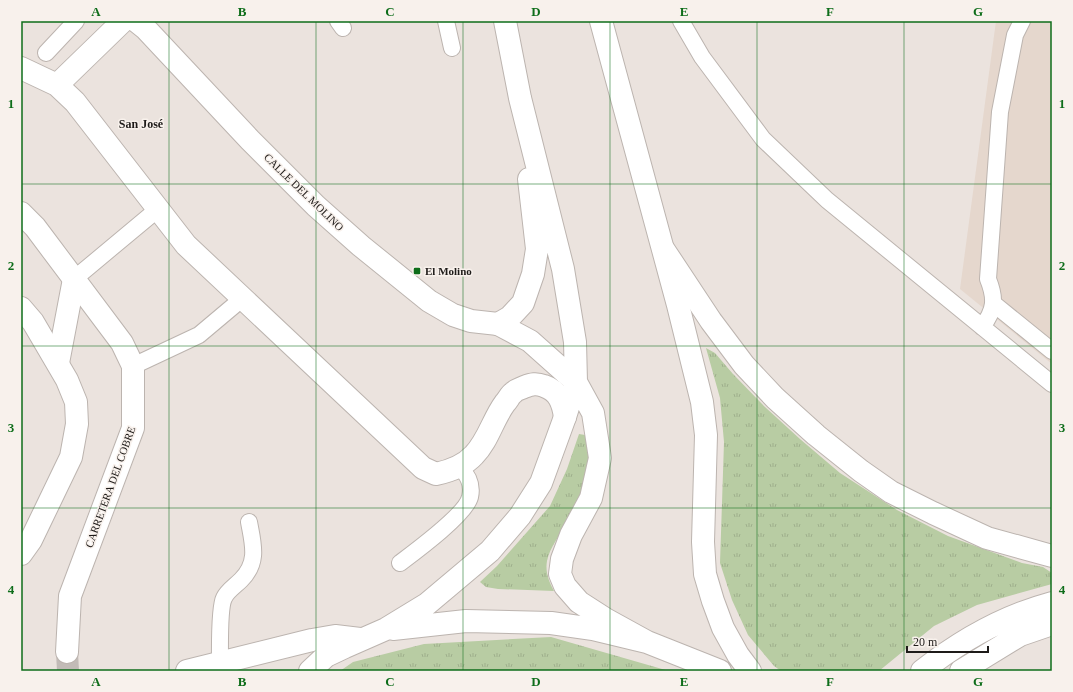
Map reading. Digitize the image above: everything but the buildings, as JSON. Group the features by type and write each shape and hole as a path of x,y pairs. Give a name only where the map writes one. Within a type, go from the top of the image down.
{"main road":[{"path":"57,85 123,21"},
{"name":"CALLE DEL MOLINO","path":"136,21 146,29 250,140 316,206 361,246 429,301 453,315 471,322 498,324"},
{"path":"310,671 326,656 386,629 427,604 490,551 515,522 541,483 576,382 575,342 564,269 520,98 505,21"},
{"path":"602,21 678,305 702,402 706,435 702,542 705,574 713,602 723,628 750,671"},
{"path":"21,68 57,85 75,102 186,245 423,468 436,474 449,471 474,455 486,439 500,410 513,393 524,387 536,383 548,387 558,395 563,404 565,417"},
{"path":"520,98 537,249 533,274 522,303 510,316 498,324 530,341 576,382 593,413 600,458 591,498 571,535 562,559 560,574 565,586 579,602 607,620 647,642"},
{"name":"CARRETERA DEL COBRE","path":"21,213 35,227 122,343 133,366 133,428 70,596 67,652"},
{"path":"661,245 711,321 744,364 775,398 821,440 891,492 987,538 1052,556"},
{"path":"58,363 74,278"},
{"path":"21,308 33,322 68,380 76,402 77,424 71,457 30,540 21,554"},
{"path":"922,671 934,661 980,631 1036,607 1052,603"},
{"path":"386,629 466,620 551,624 593,629 647,642 720,671"},
{"path":"961,671 1020,635 1052,624"},
{"path":"187,671 312,640 335,636 363,639"}],"lane":[{"path":"46,53 76,21"},
{"path":"446,21 452,48"},
{"path":"681,21 702,57 763,140 827,200 1052,384"},
{"path":"982,327 990,316 994,304 993,291 988,279 1000,112 1015,35 1022,21"},
{"path":"74,278 158,209"},
{"path":"133,366 199,335 243,298"},
{"path":"994,304 1052,351"},
{"path":"400,563 436,535 466,506 470,498 470,480 466,472 459,466"},
{"path":"220,663 221,607 224,598 249,570 253,559 253,547 248,522"}],"shaded area":[{"path":"996,21 1052,21 1052,364 960,289"}],"green space":[{"path":"706,348 715,353 765,407 840,473 897,510 948,536 1022,563 1043,567 1052,573 1052,584 977,605 934,626 879,671 781,671 774,666 748,635 732,600 720,563 724,442 720,398"},
{"path":"579,434 585,435 588,446 588,469 578,503 548,556 547,573 554,591 498,589 486,587 480,582 497,566 550,506 567,469"},
{"path":"551,637 669,671 340,671 353,662 424,644"}],"tunnel":[{"path":"67,652 68,671"}],"place":[{"name":"El Molino","path":"417,271"}],"district":[{"name":"San José","path":"141,124"}]}
